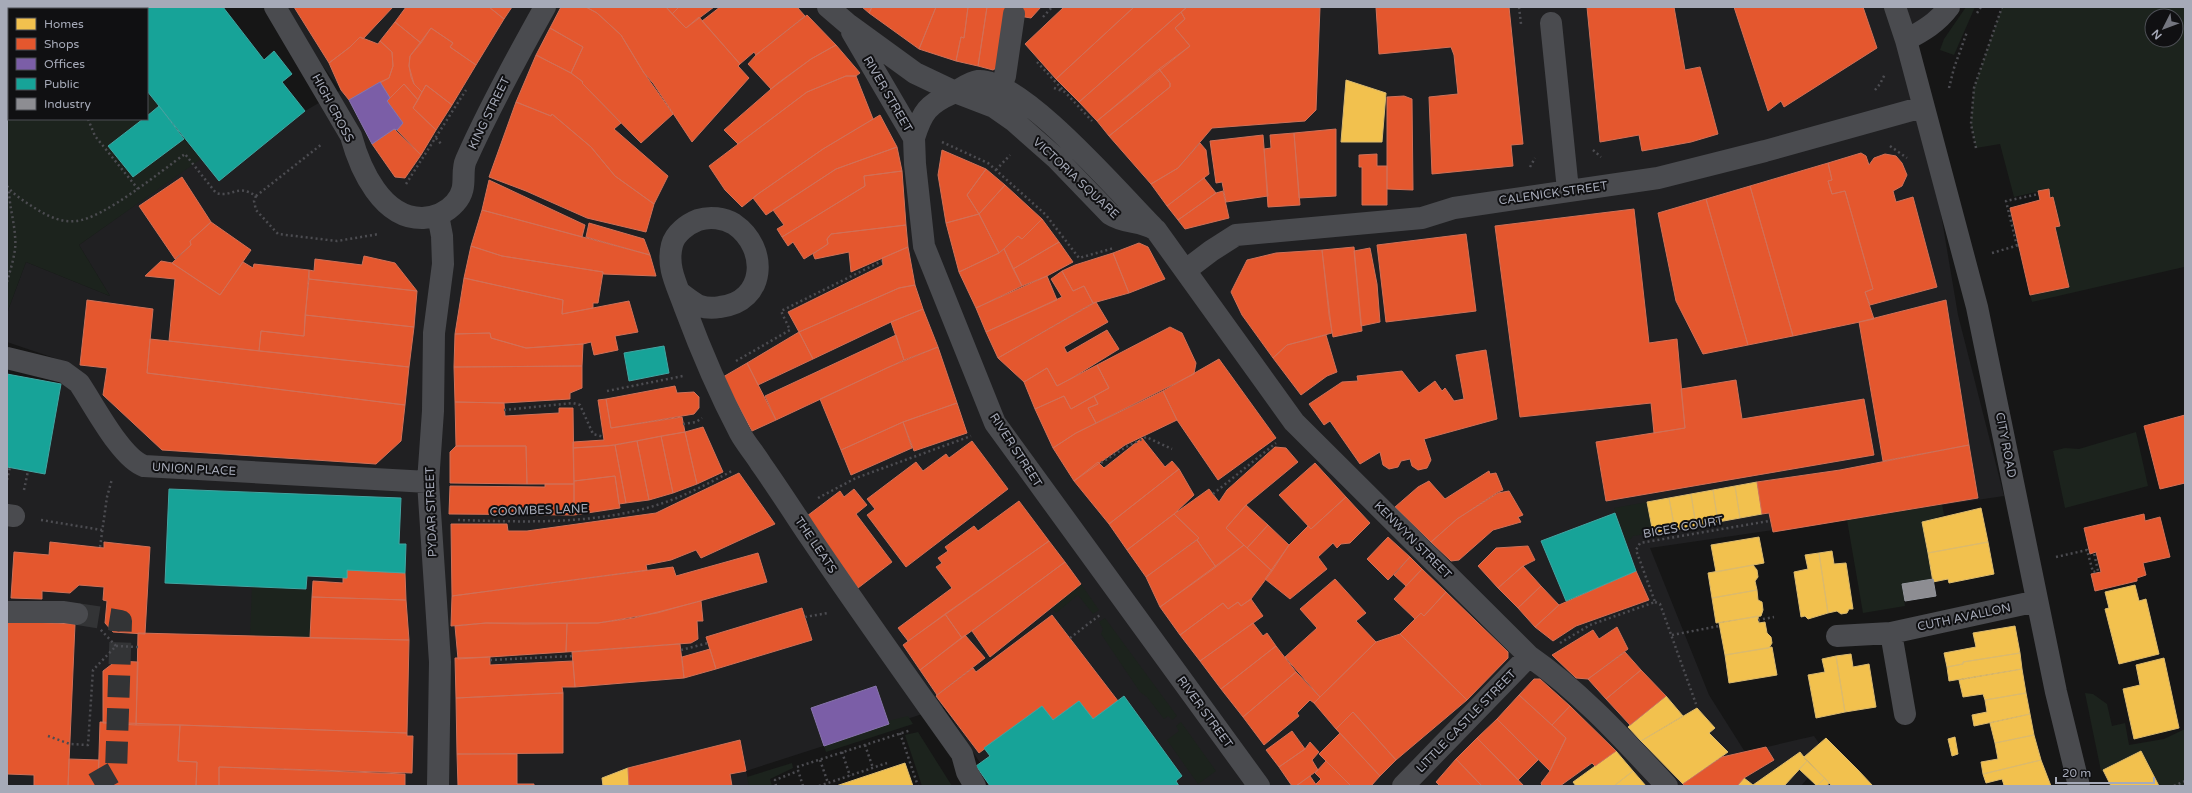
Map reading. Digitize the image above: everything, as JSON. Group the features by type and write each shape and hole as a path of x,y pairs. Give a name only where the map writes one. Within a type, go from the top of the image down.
{"street":[{"name":"HIGH CROSS","path":"275,7 351,136 356,154 378,193 394,210 411,217 429,217 438,215"},
{"name":"KING STREET","path":"438,215 456,203 463,188 465,162 506,79 545,7"},
{"path":"828,7 849,25"},
{"name":"CITY ROAD","path":"1894,7 1906,40 1977,307 2062,722 2079,786"},
{"path":"1906,40 1939,20 1949,7"},
{"path":"998,97 1005,76 1014,14"},
{"path":"1551,23 1568,190"},
{"name":"VICTORIA SQUARE","path":"849,25 915,73 955,92 998,97 1014,121 1057,159 1110,214 1118,220 1146,223 1156,230 1186,270"},
{"name":"RIVER STREET","path":"849,25 914,138 914,164 924,246 995,423 1259,786"},
{"path":"914,138 921,116 926,109 935,101 955,92"},
{"name":"CALENICK STREET","path":"1186,270 1211,251 1236,236 1422,218 1454,208 1568,190 1658,178 1765,151 1923,107"},
{"name":"PYDAR STREET","path":"438,215 442,236 443,264 434,333 433,411 428,482 429,519 440,662 438,786"},
{"name":"THE LEATS","path":"679,292 699,306 714,308 732,306 743,299 752,287 758,269 757,254 748,236 733,223 716,217 699,220 683,228 672,243 672,276 711,373 742,436 844,588 962,754 967,772 975,786"},
{"name":"KENWYN STREET","path":"1186,270 1260,377 1294,422 1529,656 1553,673 1619,735 1667,786"},
{"name":"UNION PLACE","path":"7,358 64,372 79,383 125,453 140,465 428,482"},
{"name":"CUTH AVALLON","path":"1837,636 1891,633 2037,601"},
{"path":"7,612 77,614"},
{"path":"1891,633 1905,714"},
{"name":"LITTLE CASTLE STREET","path":"1403,786 1529,656"}],"path":[{"path":"1519,7 1522,30"},
{"path":"1976,148 1971,124 1974,88 2002,7"},
{"path":"1033,58 1065,92"},
{"path":"1871,92 1880,84 1886,67"},
{"path":"402,189 424,158 468,87"},
{"path":"88,120 95,136 138,189"},
{"path":"345,126 256,196 254,205 259,215 275,232 282,235 337,241 381,234 411,217"},
{"path":"1884,145 1896,149 1910,162"},
{"path":"1591,146 1592,149 1605,160"},
{"path":"1528,169 1533,164 1535,152"},
{"path":"7,186 40,212 64,221 76,221 89,218 138,189 185,154 216,193 225,195 242,190 256,196"},
{"path":"7,282 15,248 15,235 9,204 9,189"},
{"path":"1985,255 2018,246 2006,201 2039,194"},
{"path":"607,391 711,373 790,330 781,311 882,261"},
{"path":"504,410 573,403 580,405 593,434 604,437"},
{"path":"818,498 856,478 974,435"},
{"path":"1101,463 1126,447 1146,437 1172,449"},
{"path":"1213,494 1282,438"},
{"name":"COOMBES LANE","path":"429,519 578,520 652,507 672,500 758,458"},
{"path":"100,547 107,497 113,476 122,467 140,465"},
{"path":"7,480 10,467"},
{"path":"10,515 102,530"},
{"name":"BICES COURT","path":"1655,602 1636,550 1640,543 1769,521"},
{"path":"2052,558 2087,550 2093,572 2098,571 2094,553"},
{"path":"1559,644 1590,625 1655,602 1660,604 1696,704"},
{"path":"1070,638 1106,611"},
{"path":"805,617 831,612"},
{"path":"1758,620 1774,617"},
{"path":"1672,635 1720,626"},
{"path":"98,627 116,646 138,647"},
{"path":"681,650 708,644"},
{"path":"48,736 70,744 88,745 93,670 116,646"},
{"path":"490,660 573,656"},
{"path":"803,786 797,767 914,728"},
{"path":"900,733 918,786"},
{"path":"865,745 873,768"},
{"path":"842,752 850,776"},
{"path":"820,760 828,783"},
{"path":"819,786 887,763"},
{"path":"776,786 775,780 798,771"},
{"path":"2174,786 2185,780"}],"shaded area":[{"path":"7,7 35,7 36,8 8,8 8,120 142,120 108,146 132,177 184,139 201,159 79,245 110,296 26,262 7,313"},
{"path":"278,7 1949,7 1917,34 1923,107 1958,315 2004,496 1650,548 1709,695 1745,752 1814,736 1827,755 1801,786 995,786 944,707 746,771 750,786 7,786 7,374 61,384 66,362 7,342 7,313 26,262 110,296 79,245 201,158 219,181 305,111 341,90"},
{"path":"1966,7 1975,7 1954,55 1940,50 1944,39"},
{"path":"2002,7 2185,7 2185,269 2184,267 2032,302 2030,295 2068,286 2055,227 2059,226 2049,189 2014,197 2000,144 1976,148 1971,124 1974,88"},
{"path":"148,93 159,106 148,115"},
{"path":"2136,432 2148,486 2065,508 2053,451 2065,448 2079,449"},
{"path":"1647,502 1653,533 1633,536 1627,544 1614,508"},
{"path":"1942,504 1944,515 1937,517 1937,519 1922,522 1933,579 1902,584 1905,606 1863,613 1847,520"},
{"path":"1081,584 1099,610 1093,614 1078,595 1056,613 1052,608"},
{"path":"252,586 313,590 310,638 250,636"},
{"path":"1105,618 1177,716 1172,720 1168,716 1164,719 1147,697 1140,692 1101,634 1103,629 1099,622"},
{"path":"2085,693 2093,694 2107,704 2112,726 2125,723 2129,745 2164,739 2185,729 2185,786 2159,786 2141,751 2101,771"},
{"path":"908,716 913,724 826,752 824,746 888,724 888,721"},
{"path":"1181,722 1216,771 1198,784 1167,740 1179,731 1176,726"},
{"path":"918,732 952,786 922,786 905,735"},
{"path":"792,763 793,768 770,779 772,786 749,786 747,777"}],"building: Homes":[{"path":"1346,80 1386,93 1382,142 1341,142"},
{"path":"1757,482 1762,514 1740,518 1735,486"},
{"path":"1735,486 1740,518 1718,522 1713,490"},
{"path":"1713,490 1718,522 1696,526 1691,494"},
{"path":"1691,494 1696,526 1675,530 1669,498"},
{"path":"1669,498 1675,530 1653,533 1647,502"},
{"path":"1981,508 1988,542 1928,553 1922,522"},
{"path":"1759,537 1764,563 1716,572 1711,545"},
{"path":"1988,542 1994,574 1949,583 1948,579 1933,582 1928,553"},
{"path":"1832,551 1834,564 1846,563 1853,609 1849,609 1847,613 1841,614 1837,611 1828,613 1819,553"},
{"path":"1819,553 1828,613 1808,619 1805,616 1801,617 1794,572 1808,569 1805,555"},
{"path":"1753,565 1757,570 1758,577 1755,581 1757,590 1712,598 1708,573"},
{"path":"2135,585 2139,601 2146,599 2159,654 2119,664 2105,609 2109,608 2105,592"},
{"path":"1757,590 1758,600 1762,602 1763,610 1761,616 1716,623 1712,598"},
{"path":"1758,616 1759,623 1765,622 1767,633 1771,637 1772,643 1769,648 1725,655 1719,623"},
{"path":"2015,626 2020,653 1963,662 1963,664 1947,667 1944,653 1976,647 1973,633"},
{"path":"1772,647 1777,675 1729,683 1725,655"},
{"path":"2020,653 2022,669 1949,681 1947,667 1963,664 1963,662"},
{"path":"1851,654 1853,667 1869,664 1876,707 1845,712 1836,656"},
{"path":"1836,656 1845,712 1816,718 1808,675 1825,672 1822,659"},
{"path":"2164,658 2179,728 2134,739 2123,689 2140,685 2136,665"},
{"path":"2022,669 2026,693 1985,700 1983,694 1963,697 1959,680"},
{"path":"2026,693 2030,714 1974,726 1972,715 1987,712 1985,700"},
{"path":"1666,696 1683,716 1641,741 1628,727"},
{"path":"1697,708 1715,728 1709,733 1728,752 1683,784 1641,741"},
{"path":"2030,714 2034,735 1995,743 1990,723"},
{"path":"2034,735 2041,760 1983,774 1981,762 1998,759 1995,743"},
{"path":"1955,737 1958,754 1952,756 1948,739"},
{"path":"1826,738 1873,786 1832,786 1804,757"},
{"path":"1616,751 1633,771 1614,786 1576,786 1573,782"},
{"path":"2141,751 2159,786 2111,786 2103,770"},
{"path":"1800,752 1807,761 1784,786 1737,786 1744,778 1753,785"},
{"path":"2041,760 2051,786 2001,786 2004,785 2002,779 1986,783 1983,774"},
{"path":"1807,761 1825,778 1817,786 1799,769"},
{"path":"905,763 913,786 836,786"},
{"path":"628,768 629,786 603,786 602,778"},
{"path":"1633,771 1646,786 1614,786"},
{"path":"1825,778 1829,783 1827,786 1817,786"}],"building: Shops":[{"path":"294,7 393,7 363,39 360,37 350,47 329,63"},
{"path":"406,7 489,7 504,19 476,65 450,47 453,43 431,28 421,43 395,22"},
{"path":"489,7 512,7 504,19"},
{"path":"561,7 586,7 597,13 621,35 644,73 673,114 641,143 582,83 583,82 571,73 583,47 550,28"},
{"path":"586,7 666,7 686,28 699,17 740,64 738,66 749,78 692,142 653,83 644,73 621,35 597,13"},
{"path":"666,7 679,7 672,14"},
{"path":"679,7 714,7 686,28 672,14"},
{"path":"720,7 797,7 805,16 756,55 754,52 740,64 702,21"},
{"path":"862,7 872,7 869,13"},
{"path":"872,7 936,7 919,49 869,13"},
{"path":"936,7 968,7 964,38 961,37 956,61 919,49"},
{"path":"968,7 987,7 978,66 956,61 961,37 964,38"},
{"path":"987,7 1009,7 1003,64 993,70 978,66"},
{"path":"1020,7 1041,7 1031,18 1019,16"},
{"path":"1064,7 1134,7 1056,79 1025,44"},
{"path":"1134,7 1187,7 1079,102 1056,79"},
{"path":"1187,7 1320,7 1316,110 1305,121 1212,128 1178,168 1151,184 1109,136 1170,87 1170,83 1159,69 1190,46 1175,28 1185,19 1181,12"},
{"path":"1376,7 1509,7 1523,144 1511,145 1513,166 1432,174 1429,97 1458,94 1454,55 1451,47 1379,54"},
{"path":"1587,7 1674,7 1685,70 1700,67 1718,134 1691,142 1642,151 1639,135 1600,142"},
{"path":"1734,7 1863,7 1877,48 1784,107 1781,101 1768,111"},
{"path":"1181,12 1185,19 1175,28 1190,46 1097,121 1079,102"},
{"path":"807,15 836,45 811,59 771,89 748,64 756,55"},
{"path":"395,22 421,43 410,56 409,66 414,84 422,92 418,100 404,84 390,98 380,82 389,78 393,66 392,52 380,41"},
{"path":"431,28 453,43 450,47 476,65 452,105 426,85 422,92 414,84 411,77 409,66 410,56"},
{"path":"550,28 583,47 571,73 536,55"},
{"path":"360,37 378,44 380,41 392,52 393,66 389,78 349,100 341,90 329,63 350,47"},
{"path":"836,45 860,73 856,76 846,76 807,92 738,144 724,130 778,83 811,59"},
{"path":"536,55 571,73 583,82 582,83 621,123 614,129 668,176 654,204 615,176 591,147 552,114 551,116 516,102"},
{"path":"1159,69 1170,83 1170,87 1109,136 1097,121"},
{"path":"846,76 856,76 873,119 823,149 758,194 742,207 725,190 709,166 807,92"},
{"path":"404,84 418,100 413,108 436,130 421,155 397,130 403,123 387,101"},
{"path":"426,85 452,105 436,130 413,108"},
{"path":"1404,96 1412,99 1413,190 1387,189 1387,97"},
{"path":"516,102 551,116 552,114 591,147 615,176 654,204 646,232 587,218 526,191 489,177"},
{"path":"880,115 897,147 836,169 766,215 753,198 823,149"},
{"path":"394,129 421,155 405,178 395,177 372,144"},
{"path":"1336,129 1336,196 1299,198 1294,133"},
{"path":"1294,133 1300,205 1268,207 1264,149 1271,148 1270,135"},
{"path":"1263,135 1268,196 1226,202 1222,182 1216,183 1210,141"},
{"path":"1200,143 1206,150 1209,174 1167,206 1151,184 1178,168"},
{"path":"897,147 902,171 864,176 865,186 782,237 777,229 784,225 773,210 836,169"},
{"path":"942,150 986,169 967,195 979,214 946,223 938,175"},
{"path":"1861,153 1866,156 1869,165 1874,158 1885,154 1896,156 1902,163 1907,175 1902,186 1893,191 1896,202 1913,197 1937,287 1870,305 1865,292 1873,289 1845,191 1832,194 1828,181 1832,180 1828,163"},
{"path":"1377,154 1377,166 1387,166 1387,205 1362,205 1362,167 1359,167 1359,155"},
{"path":"1828,163 1832,180 1828,181 1832,194 1845,191 1873,289 1865,292 1874,319 1793,336 1750,186"},
{"path":"986,169 1005,185 979,214 967,195"},
{"path":"902,171 906,225 831,234 827,239 828,244 804,259 793,242 788,246 782,237 865,186 864,176"},
{"path":"182,177 211,222 190,241 191,245 175,259 139,206"},
{"path":"1204,178 1216,193 1178,220 1167,206"},
{"path":"489,180 585,225 582,237 482,210"},
{"path":"1005,185 1042,219 1022,239 1018,236 999,253 979,214"},
{"path":"1750,186 1793,336 1748,345 1706,199"},
{"path":"2049,189 2050,198 2053,197 2060,226 2055,227 2069,287 2030,295 2010,208 2040,200 2038,191"},
{"path":"1223,191 1229,218 1185,229 1178,220 1216,193"},
{"path":"1706,199 1748,345 1703,354 1676,301 1658,213"},
{"path":"1634,209 1649,343 1677,339 1685,428 1654,433 1651,403 1520,417 1495,226"},
{"path":"482,210 650,255 656,276 603,274 603,272 502,256 471,246"},
{"path":"979,214 999,253 959,272 946,223"},
{"path":"1042,219 1059,242 1013,269 1004,249 1018,236 1022,239"},
{"path":"211,222 251,250 220,295 172,263 191,245 190,241"},
{"path":"589,223 644,239 650,255 586,237"},
{"path":"906,225 908,247 851,272 849,252 815,259 813,254 828,244 827,239 831,234"},
{"path":"1466,234 1476,311 1386,322 1377,245"},
{"path":"1059,242 1073,262 1047,276 1022,286 1013,269"},
{"path":"1139,243 1148,247 1165,279 1129,293 1113,253"},
{"path":"471,246 502,256 603,272 598,303 593,303 593,308 562,314 563,300 464,278"},
{"path":"908,247 915,285 899,288 799,332 788,312 883,265 882,258"},
{"path":"1354,247 1362,331 1333,337 1329,315 1322,250"},
{"path":"1370,248 1377,284 1380,322 1361,326 1354,251"},
{"path":"1004,249 1022,286 976,308 959,272 999,253"},
{"path":"1322,250 1332,333 1287,345 1273,358 1242,315 1231,292 1247,260 1276,253"},
{"path":"1113,253 1129,293 1093,303 1084,286 1073,291 1062,271 1075,265"},
{"path":"364,256 395,263 417,291 309,279 309,270 314,271 315,259 362,265"},
{"path":"161,261 172,263 220,295 243,262 253,268 254,264 309,270 304,336 261,331 259,351 169,341 175,279 145,276"},
{"path":"1062,271 1073,291 1084,286 1093,303 998,358 986,332 1062,297 1051,279"},
{"path":"1047,276 1057,300 986,332 976,308"},
{"path":"464,278 563,300 562,314 629,301 638,332 615,336 618,350 594,355 591,342 583,344 526,348 491,338 490,333 455,334"},
{"path":"309,279 417,291 414,327 305,315"},
{"path":"915,285 923,309 891,322 813,359 799,332 899,288"},
{"path":"87,300 153,309 147,373 405,405 401,441 376,464 162,450 103,395 107,368 80,365"},
{"path":"1946,300 1969,445 1883,461 1859,322"},
{"path":"1096,302 1108,322 1064,347 1067,353 1107,330 1119,349 1072,378 1057,386 1047,368 1024,382 998,358"},
{"path":"923,309 938,347 904,360 891,322"},
{"path":"305,315 414,327 409,367 259,351 261,331 304,336"},
{"path":"1170,327 1182,333 1196,363 1194,374 1096,423 1088,408 1098,404 1094,396 1109,388 1097,365"},
{"path":"799,332 813,359 758,385 747,363"},
{"path":"490,333 491,338 526,348 583,344 582,366 454,367 455,334"},
{"path":"896,335 904,360 776,420 765,396"},
{"path":"1326,335 1337,372 1327,376 1301,395 1273,358 1287,345"},
{"path":"150,339 409,367 405,405 147,373"},
{"path":"938,347 957,403 903,422 841,450 820,399 889,367"},
{"path":"1486,350 1497,419 1424,439 1431,460 1427,468 1418,470 1412,466 1410,459 1401,461 1398,467 1389,469 1383,465 1380,452 1360,464 1330,421 1324,425 1309,404 1342,382 1358,381 1357,376 1402,371 1419,393 1435,381 1442,391 1445,388 1454,401 1464,399 1456,355"},
{"path":"1219,359 1276,438 1218,480 1177,420 1163,391"},
{"path":"747,363 776,420 752,431 723,377"},
{"path":"1097,365 1109,388 1071,409 1064,396 1035,409 1024,382 1047,368 1057,386"},
{"path":"582,366 582,388 570,393 570,399 504,403 455,402 454,367"},
{"path":"1736,380 1742,419 1864,399 1874,455 1606,501 1596,442 1685,428 1681,389"},
{"path":"675,386 677,393 694,392 699,397 699,408 694,414 611,428 606,399"},
{"path":"1163,391 1177,420 1125,445 1074,481 1053,448 1076,433"},
{"path":"1064,396 1071,409 1094,396 1098,404 1088,408 1096,423 1076,433 1053,448 1035,409"},
{"path":"606,399 611,428 682,417 685,432 608,446 573,448 573,442 604,440 598,400"},
{"path":"455,402 504,403 505,416 559,413 559,408 573,408 574,484 527,484 526,446 456,446"},
{"path":"957,403 967,433 914,451 903,422"},
{"path":"2185,415 2185,483 2160,489 2144,426"},
{"path":"903,422 912,448 851,475 841,450"},
{"path":"703,427 723,472 697,484 685,432"},
{"path":"685,432 697,484 673,493 661,436"},
{"path":"661,436 673,493 649,500 637,441"},
{"path":"1142,438 1165,467 1172,461 1179,469 1109,524 1074,481 1098,462 1104,468"},
{"path":"637,441 649,500 626,503 615,445"},
{"path":"972,441 1008,489 906,567 867,515 875,509 867,499 916,462 923,471 946,454 949,458"},
{"path":"615,445 626,503 619,504 615,476 574,481 573,448"},
{"path":"1969,445 1978,498 1773,532 1769,513 1762,514 1757,482 1840,470"},
{"path":"456,446 526,446 527,484 450,483 450,452"},
{"path":"1275,447 1286,448 1298,462 1246,505 1226,528 1244,545 1216,567 1197,540 1199,538 1174,514 1209,489 1219,502 1227,490"},
{"path":"1315,463 1346,497 1311,529 1279,495"},
{"path":"1179,469 1194,495 1174,514 1127,550 1109,524"},
{"path":"1489,471 1490,474 1496,473 1503,490 1457,519 1431,542 1395,507 1418,487 1429,481 1445,499"},
{"path":"739,473 775,524 701,558 696,550 671,560 646,565 647,570 452,596 451,524 507,524 508,531 527,531 656,513"},
{"path":"615,476 620,508 574,515 574,481"},
{"path":"545,484 574,484 574,515 449,514 450,486 545,487"},
{"path":"854,489 867,505 856,514 892,562 858,588 807,516 840,491 844,497"},
{"path":"1509,491 1523,515 1518,517 1521,522 1493,530 1459,560 1451,561 1431,542 1457,519 1498,493"},
{"path":"1346,497 1370,523 1350,543 1341,544 1337,548 1333,543 1318,557 1327,569 1290,599 1265,579 1289,545 1308,526 1311,529"},
{"path":"1019,501 1049,541 908,641 898,628 952,588 936,567 942,563 938,558 948,551 945,547 974,526 978,531"},
{"path":"1246,505 1268,525 1247,548 1226,528"},
{"path":"1174,514 1199,538 1146,577 1127,550"},
{"path":"2144,514 2145,521 2160,517 2170,557 2143,563 2146,575 2137,578 2137,581 2095,591 2091,574 2101,572 2096,552 2090,554 2084,528"},
{"path":"1268,525 1289,545 1272,571 1247,548"},
{"path":"1388,537 1410,557 1388,580 1367,559"},
{"path":"1197,540 1216,567 1160,607 1146,577"},
{"path":"1049,541 1065,562 962,638 945,614"},
{"path":"50,542 104,548 104,542 150,547 145,634 113,632 105,623 107,601 103,600 104,587 79,585 70,593 42,591 42,599 11,598 14,552 49,555"},
{"path":"1244,545 1272,571 1251,599 1241,606 1238,602 1228,609 1223,603 1180,635 1160,607"},
{"path":"1528,546 1535,560 1523,566 1498,588 1478,566 1496,548"},
{"path":"758,553 767,582 657,613 598,623 486,623 451,626 452,596 673,567 676,576"},
{"path":"1410,557 1422,569 1406,586 1394,575"},
{"path":"1065,562 1081,584 990,657 972,631"},
{"path":"1523,566 1541,586 1518,608 1498,588"},
{"path":"1422,569 1446,592 1424,616 1421,613 1415,619 1394,599"},
{"path":"347,570 405,573 406,600 312,597 313,581 343,583 343,578 347,578"},
{"path":"1636,571 1649,600 1576,626 1553,641 1535,627 1559,605"},
{"path":"1335,579 1366,613 1356,621 1376,642 1320,697 1285,657 1317,628 1300,609"},
{"path":"1541,586 1559,605 1535,627 1518,608"},
{"path":"1446,592 1508,652 1508,658 1467,700 1400,634 1421,613 1424,616"},
{"path":"312,597 406,600 409,640 310,638"},
{"path":"1251,599 1263,616 1200,661 1180,635 1223,603 1228,609 1238,602 1241,606"},
{"path":"701,601 703,621 697,621 698,639 691,643 566,652 567,623 598,623 634,618"},
{"path":"802,608 812,640 716,669 706,637"},
{"path":"945,614 962,638 920,670 903,645"},
{"path":"1052,615 1118,701 1093,719 1079,701 1053,720 1042,706 979,753 936,696 973,668 976,672"},
{"path":"7,621 75,624 68,786 34,786 34,775 7,774"},
{"path":"486,623 567,623 566,652 458,659 455,626"},
{"path":"1253,623 1263,636 1267,633 1276,646 1221,689 1200,661"},
{"path":"1617,627 1628,649 1588,679 1576,678 1552,655 1593,630 1599,639"},
{"path":"138,633 409,640 407,733 180,725 136,725"},
{"path":"1400,634 1467,700 1396,760 1353,712 1336,729 1314,703 1376,642"},
{"path":"965,635 985,658 937,695 920,670"},
{"path":"680,644 684,678 575,687 572,652"},
{"path":"1276,646 1296,672 1243,717 1221,689"},
{"path":"710,649 716,669 684,678 682,657"},
{"path":"1625,652 1641,670 1606,699 1588,679"},
{"path":"490,657 490,665 573,661 575,687 562,687 563,693 456,698 455,658"},
{"path":"116,661 138,662 136,725 103,723 103,671"},
{"path":"1641,670 1666,696 1630,725 1606,699"},
{"path":"1296,672 1320,697 1314,703 1310,700 1297,713 1299,716 1264,745 1243,717"},
{"path":"1534,679 1540,679 1570,706 1552,725 1519,695"},
{"path":"563,693 563,753 457,754 456,698"},
{"path":"1519,695 1566,738 1550,771 1497,719"},
{"path":"1570,706 1616,751 1595,766 1592,763 1560,786 1542,786 1541,783 1550,771 1566,738 1552,725"},
{"path":"1353,712 1396,760 1380,776 1336,729"},
{"path":"1497,719 1538,760 1518,780 1477,738"},
{"path":"100,722 180,725 178,761 197,762 196,786 98,786"},
{"path":"180,725 407,733 407,736 413,736 412,773 219,767 219,786 196,786 197,762 178,761"},
{"path":"1292,731 1305,749 1279,767 1266,750"},
{"path":"1340,733 1380,776 1371,786 1351,786 1319,754"},
{"path":"1477,738 1524,786 1482,786 1456,759"},
{"path":"740,740 746,771 730,774 732,786 629,786 628,768"},
{"path":"1310,742 1319,752 1312,760 1318,770 1296,786 1292,786 1279,767 1305,749"},
{"path":"1766,747 1774,760 1744,778 1737,786 1685,786 1683,784 1722,757"},
{"path":"457,754 517,754 517,784 534,784 534,786 458,786"},
{"path":"69,759 99,760 98,786 68,786"},
{"path":"1456,759 1482,786 1440,786 1436,782"},
{"path":"1326,761 1351,786 1317,786 1316,784 1321,779 1315,773"},
{"path":"219,767 405,774 405,786 219,786"},
{"path":"1310,776 1317,786 1296,786"}],"building: Offices":[{"path":"380,82 390,98 387,101 403,123 397,130 394,129 372,144 349,100"},
{"path":"876,686 889,724 824,746 811,708"}],"building: Public":[{"path":"223,7 264,60 274,51 292,74 282,82 305,111 219,181 148,92 148,8 36,8"},
{"path":"159,106 184,139 133,177 108,146 142,120 148,120 148,115"},
{"path":"664,346 669,373 629,381 624,353"},
{"path":"7,374 61,384 45,474 7,467"},
{"path":"169,489 401,498 399,544 406,544 405,573 347,570 347,578 307,576 306,589 165,583"},
{"path":"1615,513 1636,571 1566,601 1541,541"},
{"path":"1124,696 1182,776 1176,781 1179,786 990,786 976,766 990,756 984,748 1042,706 1053,720 1079,701 1093,719"}],"building: Industry":[{"path":"1933,579 1936,596 1905,601 1902,584"}],"tunnel":[{"path":"77,614 121,621 116,771 90,786"}]}
